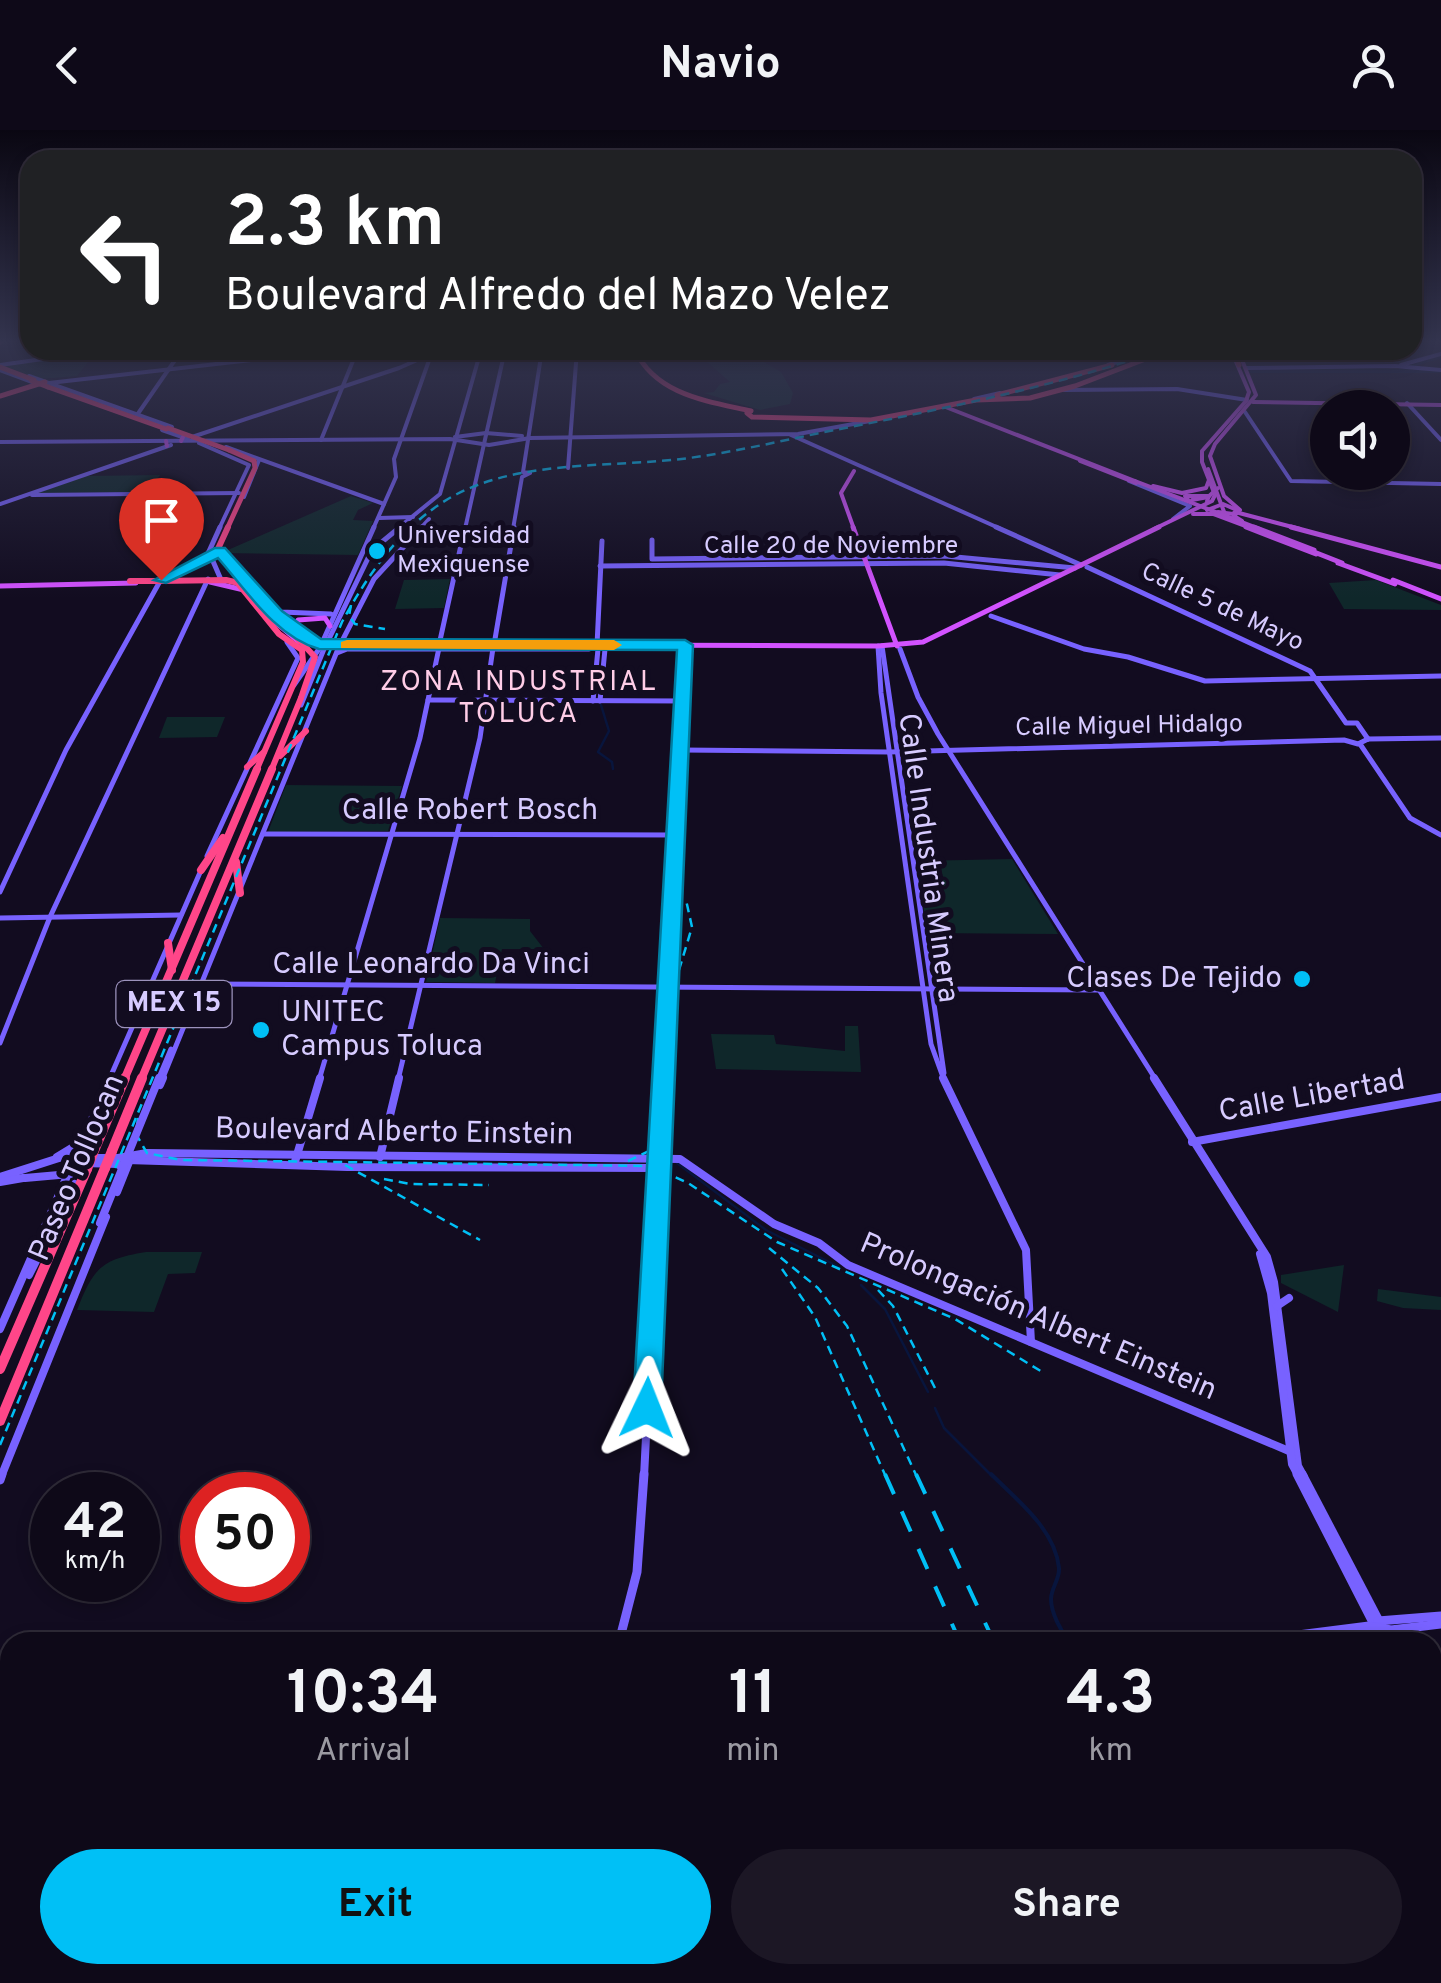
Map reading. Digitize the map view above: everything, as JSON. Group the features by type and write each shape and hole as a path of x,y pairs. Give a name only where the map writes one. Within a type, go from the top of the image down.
{"highway":[{"path":"160,425 253,461"},
{"path":"228,450 253,461"},
{"path":"253,461 214,550 234,579 273,611 280,634"},
{"path":"253,461 255,468 217,551 245,587 273,611"},
{"path":"130,581 226,580 245,587"},
{"name":"Paseo Tollocan","path":"0,1420 278,758 315,657 273,611"},
{"name":"Paseo Tollocan","path":"0,1369 84,1169 87,1148 172,970 292,688 304,654 280,634"},
{"path":"282,694 283,711"},
{"path":"278,758 306,732"},
{"path":"247,768 266,750"},
{"path":"201,870 232,830"},
{"path":"236,856 240,893"},
{"path":"168,943 172,970"}],"main road":[{"path":"158,425 187,438"},
{"path":"158,425 187,438"},
{"path":"0,504 224,425"},
{"path":"321,439 326,425"},
{"name":"MEX 15","path":"292,688 323,646 368,552 396,477 394,460 406,425"},
{"name":"MEX 15","path":"295,714 333,613 368,552 438,496 459,425"},
{"path":"295,1160 428,700 488,425"},
{"path":"380,1157 486,700 530,425"},
{"path":"568,468 572,425"},
{"path":"0,441 401,439 486,433 528,437 791,436 840,425"},
{"path":"992,425 1186,502 1190,507 1175,519"},
{"path":"273,611 292,638 316,646 880,651 940,636 1213,500 1202,452 1227,425"},
{"path":"1172,497 1196,500 1216,491 1218,486 1208,462 1212,447 1229,425"},
{"path":"1245,425 1291,481 1441,484"},
{"path":"996,427 1162,494 1211,506 1330,556"},
{"path":"571,437 794,433 823,429"},
{"path":"791,436 870,469"},
{"path":"1215,436 1204,458 1225,516 1441,567"},
{"path":"455,438 484,444 528,437"},
{"path":"211,442 321,439"},
{"path":"135,441 166,444"},
{"path":"804,441 870,469"},
{"path":"211,442 253,461 384,504"},
{"path":"211,442 253,461"},
{"path":"1212,447 1210,459 1222,490 1240,508 1237,519"},
{"path":"1068,456 1441,600"},
{"path":"222,581 210,554 253,461"},
{"path":"253,461 252,480 220,552 273,611 309,642 596,647"},
{"path":"861,466 839,493 926,713 1266,1257 1276,1307 1292,1451"},
{"name":"Calle 5 de Mayo","path":"870,469 1309,670 1346,723 1356,723 1368,739"},
{"path":"1112,472 1170,494 1162,494"},
{"path":"522,474 530,473"},
{"path":"243,479 252,480"},
{"path":"1153,486 1194,492 1206,488 1209,480"},
{"path":"1175,519 1211,506 1222,490"},
{"path":"38,492 70,494"},
{"path":"237,492 246,492"},
{"path":"27,494 246,492"},
{"path":"1186,502 1186,496 1202,494 1210,498 1211,506"},
{"path":"1127,544 1228,499"},
{"path":"1195,513 1237,519 1395,584"},
{"path":"338,648 374,579 429,519 379,518"},
{"path":"1237,519 1441,600"},
{"path":"652,540 652,559 753,561"},
{"path":"596,701 602,541"},
{"path":"0,892 66,750 160,581 210,554 222,543"},
{"path":"210,554 220,552"},
{"path":"210,554 224,559"},
{"path":"958,560 1082,566"},
{"name":"Calle 20 de Noviembre","path":"600,566 958,560 1062,575"},
{"path":"899,647 932,643 1082,566"},
{"path":"0,585 130,581"},
{"path":"0,1043 50,917 203,581"},
{"path":"0,585 222,581 245,587"},
{"path":"273,611 333,613"},
{"path":"294,628 296,621 313,616 327,618 330,626"},
{"path":"990,616 1084,649 1128,657 1205,681 1441,676"},
{"path":"0,1480 306,732 338,648 345,624 342,618"},
{"path":"136,1142 122,1154 85,1154 113,1072 168,943 298,655 280,634"},
{"path":"338,648 348,644 596,647"},
{"path":"338,648 440,646"},
{"path":"621,1632 639,1554 661,1162 664,986 677,836 686,647"},
{"name":"Calle Industria Minera","path":"880,651 929,989 930,1044 1026,1250 1031,1342"},
{"path":"428,700 684,702"},
{"path":"1441,738 1368,739 1360,744 1410,818 1441,834"},
{"name":"Calle Miguel Hidalgo","path":"682,750 892,750 1329,740 1360,744"},
{"name":"Calle Robert Bosch","path":"263,834 677,836"},
{"path":"0,918 181,915"},
{"name":"Calle Leonardo Da Vinci","path":"202,986 1097,990"},
{"path":"80,1282 170,1049 184,1028"},
{"name":"Calle Libertad","path":"1193,1142 1441,1097"},
{"path":"136,1142 147,1153"},
{"path":"1193,1142 1266,1267 1292,1451 1380,1632"},
{"path":"0,1329 70,1173 87,1148"},
{"path":"0,1180 87,1148"},
{"name":"Boulevard Alberto Einstein","path":"130,1160 147,1153 295,1160 661,1162"},
{"name":"Boulevard Alberto Einstein","path":"130,1160 141,1163 380,1157 661,1162"},
{"path":"25,1178 58,1162 77,1159"},
{"path":"52,1160 130,1160"},
{"name":"Prolongación Albert Einstein","path":"661,1162 685,1161 774,1224 819,1243 848,1265 1292,1451"},
{"path":"0,1180 70,1173 84,1163 118,1164 124,1174"},
{"path":"124,1174 141,1163"},
{"path":"16,1294 46,1248 84,1169"},
{"path":"1276,1307 1289,1298"},
{"path":"1321,1632 1441,1616"},
{"path":"1375,1625 1441,1624"}],"green space":[{"path":"160,475 148,492 37,493 85,476"},
{"path":"351,496 373,503 358,510 353,520 373,521 358,555 221,553"},
{"path":"450,579 444,608 395,609 404,580"},
{"path":"1376,580 1441,605 1441,610 1344,609 1329,583"},
{"path":"167,717 225,717 217,737 159,738"},
{"path":"286,785 402,786 388,831 268,832"},
{"path":"1012,859 1058,934 927,933 917,861"},
{"path":"440,918 530,919 530,931 544,949 502,949 495,983 426,982"},
{"path":"845,1026 858,1026 861,1072 716,1069 711,1034 774,1035 776,1044 845,1051"},
{"path":"146,1252 202,1252 195,1273 168,1274 154,1312 77,1310 101,1268 118,1258"},
{"path":"1344,1265 1338,1312 1281,1283 1281,1275"},
{"path":"1378,1289 1441,1297 1441,1310 1403,1308 1377,1301"}],"waterway":[{"path":"601,705 609,731 598,752 612,762 613,769"},
{"path":"677,1163 766,1230 839,1267"},
{"path":"861,1285 885,1309 928,1392"},
{"path":"935,1408 944,1428 993,1477"},
{"path":"991,1474 1043,1528 1056,1554 1059,1568 1051,1604 1063,1632"}],"railway":[{"path":"351,608 390,549 421,518 457,494 484,483 541,470 689,458 859,425"},
{"path":"0,1445 351,608"},
{"path":"351,608 349,616 355,624 385,629"},
{"path":"628,1161 653,1149 668,1125 681,847"},
{"path":"679,970 692,927 686,900"},
{"path":"138,1118 136,1134 147,1153 181,1160 651,1166 688,1183 777,1242 955,1319 1044,1373"},
{"path":"345,1165 480,1240"},
{"path":"384,1179 410,1184 489,1185"},
{"path":"769,1248 818,1288 847,1326 917,1477"},
{"path":"782,1269 815,1317 886,1477"},
{"path":"878,1290 893,1306 935,1388"},
{"path":"885,1474 956,1632"},
{"path":"916,1474 989,1632"}],"slow traffic":[{"path":"347,645 614,645"}],"place":[{"name":"Universidad Mexiquense","path":"377,551"},
{"name":"Clases De Tejido","path":"1302,979"},
{"name":"UNITEC Campus Toluca","path":"261,1030"}],"district":[{"name":"ZONA INDUSTRIAL TOLUCA","path":"519,699"}],"route":[{"path":"161,580 220,552 276,615 306,640 319,644 685,645 688,654 647,1408"}]}
